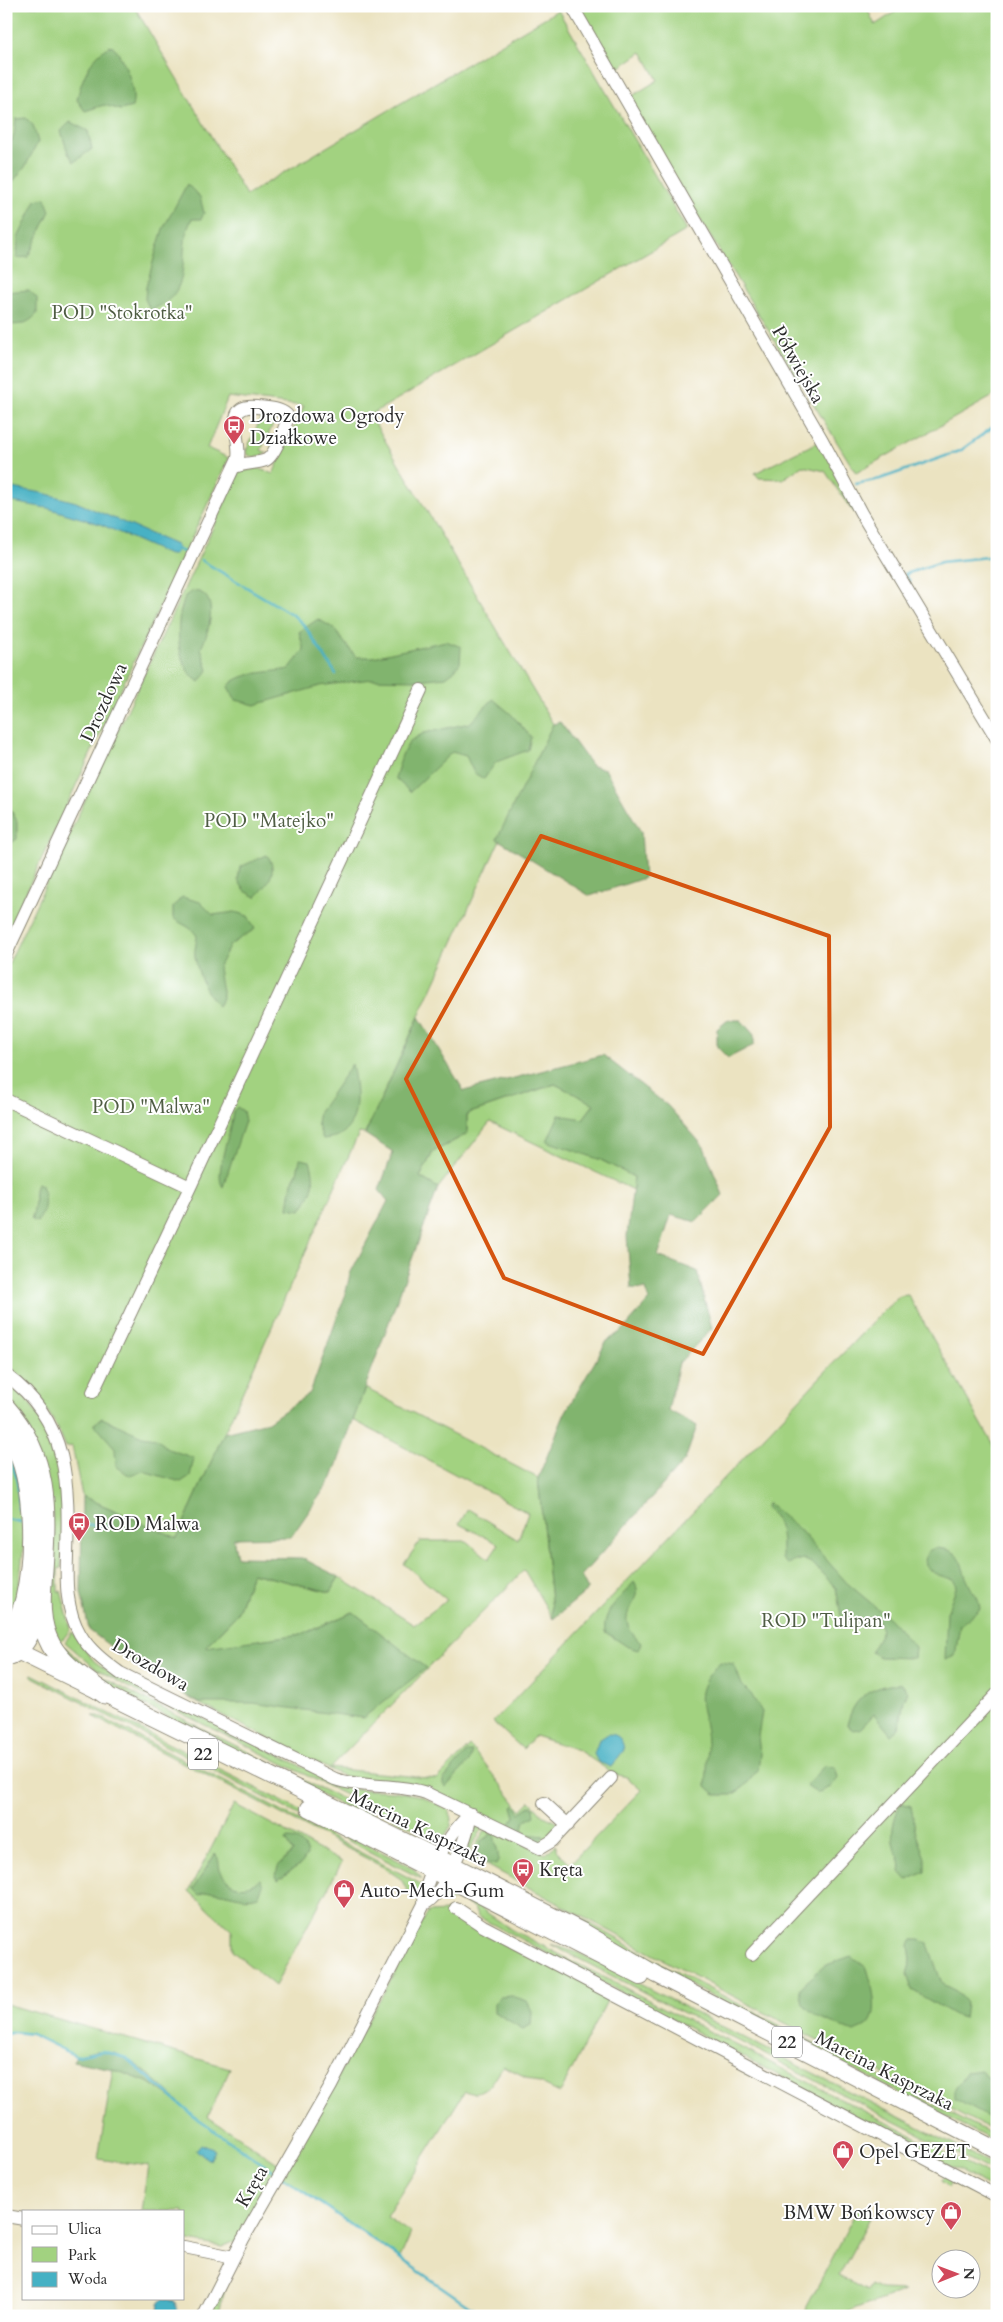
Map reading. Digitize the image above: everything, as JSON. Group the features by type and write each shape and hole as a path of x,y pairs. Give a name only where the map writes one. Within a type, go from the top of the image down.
{"highway":[{"path":"6,1408 28,1438 44,1487 45,1522 40,1604 46,1633 58,1656 81,1677 105,1694"},
{"path":"6,1432 20,1455 27,1477 31,1529 25,1598 8,1652"},
{"path":"8,1652 30,1632 40,1604"}],"main road":[{"name":"Marcina Kasprzaka","path":"8,1652 105,1694 443,1868 997,2160"},
{"name":"Marcina Kasprzaka","path":"8,1652 443,1868 584,1932 657,1975 997,2150"}],"street":[{"name":"Półwiejska","path":"572,6 822,440 861,513 997,739"},
{"name":"Drozdowa","path":"6,954 235,467 239,451 234,423 240,410 252,407 276,409 287,415 288,421 272,455 261,461 243,463 235,467"},
{"path":"93,1392 421,690"},
{"path":"6,1100 190,1187"},
{"name":"Drozdowa","path":"6,1374 33,1400 52,1429 58,1444 67,1487 66,1580 69,1604 79,1633 97,1655 130,1678 335,1779 363,1786 416,1790 436,1796 471,1814"},
{"path":"752,1954 997,1694"},
{"name":"Marcina Kasprzaka","path":"471,1814 540,1848 552,1841 611,1778"},
{"path":"544,1802 568,1825"},
{"name":"Kręta","path":"204,2316 234,2257 331,2086 424,1904 425,1892 465,1835 471,1814"},
{"path":"456,1908 483,1926 997,2196"},
{"path":"6,2216 22,2219"},
{"path":"185,2248 234,2257"}],"highlighted area":[{"path":"541,836 829,936 830,1127 703,1354 504,1278 406,1079"}],"green space":[{"path":"6,6 134,6 246,195 558,10 687,230 370,415 553,724 365,1134 359,1133 177,1538 82,1496 72,1446 66,1447 49,1413 34,1394 6,1369 6,969 239,472 258,468 273,474 304,406 228,397 207,448 229,458 6,935"},
{"path":"575,6 866,6 875,25 904,6 997,6 997,394 856,473 658,151 629,98 658,80 642,52 613,72"},
{"path":"112,45 125,66 131,83 133,92 132,107 121,110 104,105 85,111 77,100 81,84 93,61"},
{"path":"26,118 33,125 38,142 25,167 6,190 6,156 14,135 16,119"},
{"path":"70,122 88,131 92,149 74,162 68,153 61,131"},
{"path":"187,184 200,197 204,213 201,219 192,219 187,231 183,270 175,293 165,302 150,310 145,299 146,287 155,255 163,229"},
{"path":"45,198 50,211 28,257 17,258 18,238 36,200"},
{"path":"29,290 37,298 37,314 23,324 6,324 6,292"},
{"path":"263,413 277,416 261,450 267,453 255,458 247,454 246,451"},
{"path":"822,440 858,515 850,508 825,471 802,466 783,479 759,478 755,473"},
{"path":"193,591 202,593 207,598 210,606 209,624 201,648 208,670 200,682 188,672 184,664 179,640 180,616 185,596"},
{"path":"318,619 333,628 356,657 373,657 446,641 461,647 460,663 446,677 417,680 371,679 320,686 255,705 236,700 228,687 233,682 247,675 289,669 304,650 299,632"},
{"path":"493,699 511,714 531,737 528,750 496,762 484,779 474,773 466,756 452,752 410,792 395,778 402,755 410,741 424,733 470,723"},
{"path":"560,722 592,766 605,769 641,832 644,878 590,896 497,839 553,724"},
{"path":"6,801 17,821 17,839 8,845"},
{"path":"267,855 272,866 272,872 268,882 256,897 245,891 238,880 240,867"},
{"path":"182,897 200,902 213,915 235,912 248,916 255,929 230,945 218,968 223,998 218,1006 206,990 198,969 195,954 197,936 189,928 173,918 173,907"},
{"path":"419,1017 464,1091 603,1055 668,1106 704,1147 723,1195 696,1222 671,1215 658,1256 697,1271 712,1328 679,1363 668,1410 697,1426 685,1460 581,1576 588,1590 553,1619 538,1478 565,1413 607,1341 623,1330 649,1300 645,1289 631,1288 627,1236 634,1177 601,1160 547,1141 559,1115 583,1119 594,1104 555,1084 467,1114 467,1134 433,1152 420,1177 438,1188 332,1478 291,1537 233,1538 237,1557 302,1558 339,1577 330,1592 252,1573 237,1614 205,1647 303,1634 353,1612 426,1668 363,1718 253,1703 198,1703 128,1660 89,1630 81,1592 82,1496 177,1538 224,1433 268,1422 310,1393 345,1296 350,1274 388,1201 379,1190 393,1152 365,1134"},
{"path":"728,1020 741,1020 754,1035 754,1045 728,1058 717,1047 717,1029"},
{"path":"352,1064 356,1103 351,1123 338,1136 323,1139 317,1123 319,1112"},
{"path":"555,1084 595,1103 583,1119 601,1160 634,1177 633,1190 490,1122 438,1188 420,1177 433,1152 467,1134 467,1114"},
{"path":"237,1107 243,1111 245,1121 223,1187 220,1172 233,1111"},
{"path":"300,1159 310,1161 313,1175 313,1187 301,1210 288,1208 292,1182 297,1173"},
{"path":"37,1183 42,1185 44,1204 37,1222 31,1219"},
{"name":"ROD \"Tulipan\"","path":"908,1295 997,1451 997,2133 677,1967 470,1856 484,1831 492,1828 546,1854 556,1844 556,1850 570,1864 641,1790 627,1777 614,1774 578,1750 535,1736 523,1749 493,1722 883,1311 900,1296"},
{"path":"6,1381 19,1391 39,1416 52,1445 61,1475 64,1520 61,1568 58,1569 58,1591 61,1591 71,1629 63,1639 56,1643 6,1401"},
{"path":"365,1388 538,1478 553,1619 524,1570 330,1768 437,1779 470,1746 521,1810 530,1801 544,1816 559,1823 559,1828 541,1844 426,1787 343,1776 198,1703 425,1668 353,1612 303,1634 204,1648 237,1614 252,1573 330,1592 339,1577 414,1625 447,1600 404,1564 420,1541 467,1541 489,1559 499,1544 459,1524 468,1509 518,1540 528,1513 353,1420"},
{"path":"102,1418 142,1436 156,1438 168,1449 194,1458 190,1476 181,1482 143,1471 130,1476 116,1466 115,1448 94,1424"},
{"path":"6,1440 15,1453 25,1534 19,1586 13,1613 6,1628"},
{"path":"767,1503 799,1529 847,1583 890,1619 915,1647 914,1658 880,1657 871,1652 882,1630 877,1618 867,1618 851,1625 841,1616 836,1588 813,1564 803,1559 787,1564 782,1559 779,1525 766,1507"},
{"path":"935,1548 952,1551 959,1558 969,1584 977,1597 980,1609 960,1625 955,1656 945,1660 947,1612 957,1585 953,1579 936,1574 928,1567 926,1558 928,1551"},
{"path":"634,1582 637,1590 636,1597 627,1615 627,1623 631,1632 641,1643 638,1650 628,1647 605,1632 605,1624 610,1610"},
{"path":"72,1632 94,1661 115,1676 349,1789 394,1791 421,1796 449,1810 452,1819 451,1826 441,1842 126,1686 95,1668 65,1642"},
{"path":"65,1647 93,1672 117,1685 309,1783 438,1844 430,1846 339,1804 115,1690 92,1677 61,1649"},
{"path":"720,1662 734,1664 742,1685 751,1694 762,1712 758,1736 760,1754 758,1770 744,1787 732,1795 716,1795 706,1786 707,1743 700,1701 701,1692 710,1674"},
{"path":"32,1674 413,1868 422,1879 31,1676"},
{"path":"901,1683 908,1692 904,1700 899,1728 891,1735 874,1714 860,1729 853,1730 847,1725 854,1706 866,1694 881,1687"},
{"path":"93,1716 99,1716 423,1885 421,1893 416,1896 409,1894 401,1879 383,1867"},
{"path":"467,1752 472,1752 469,1762 446,1787 443,1784 443,1780"},
{"path":"824,1766 835,1767 838,1777 831,1787 817,1793 806,1786"},
{"path":"901,1803 911,1806 916,1834 925,1858 925,1872 907,1880 900,1872 900,1860 894,1846 893,1837 894,1822"},
{"path":"234,1804 342,1862 275,1986 232,1951 232,1931 189,1891"},
{"path":"515,1805 520,1813 530,1806 534,1807 535,1816 525,1821 523,1828 526,1834 544,1836 539,1841 507,1827 515,1817 512,1806"},
{"path":"478,1823 485,1828 482,1829 467,1855 462,1853 475,1825"},
{"path":"492,1833 495,1834 498,1854 496,1865 483,1862 477,1856 480,1843"},
{"path":"289,1839 301,1843 307,1855 302,1863 278,1880 276,1876 278,1866 293,1852 286,1840"},
{"path":"215,1854 223,1875 232,1884 243,1887 249,1886 260,1879 263,1886 258,1896 251,1898 214,1892 206,1892 199,1895 193,1889"},
{"path":"454,1893 466,1898 512,1930 997,2179 997,2191 477,1916 474,1908 456,1898 447,1903 438,1900 443,1895 446,1896"},
{"path":"559,1906 673,1970 997,2137 997,2143 672,1976 592,1930"},
{"path":"447,1911 610,1995 560,2093 503,2066 490,2086 474,2094 465,2091 386,2217 411,2233 400,2258 282,2177 428,1912"},
{"path":"912,1940 920,1940 928,1944 942,1984 956,1991 966,2003 964,2018 954,2015 912,1990 907,1974 911,1961 909,1945"},
{"path":"550,1944 579,1953 997,2167 997,2174"},
{"path":"851,1956 867,1968 874,1997 872,2019 868,2025 854,2032 816,2016 803,2004 800,1988 824,1966"},
{"path":"512,1996 527,2001 532,2011 531,2025 523,2029 494,2012 494,2003 500,1997"},
{"path":"6,2004 230,2068 208,2117 279,2164 275,2176 238,2240 222,2247 185,2240 185,2210 141,2210 148,2166 98,2159 113,2069 150,2083 181,2104 126,2058 114,2053 95,2051 76,2056 31,2034 15,2032 6,2034"},
{"path":"95,2051 108,2052 132,2062 144,2070 184,2107 150,2083 113,2069 73,2061 76,2056"},
{"path":"982,2070 997,2089 997,2122 955,2099 955,2089 967,2072"},
{"path":"946,2175 997,2200 997,2206 951,2182 948,2188 941,2181"},
{"path":"859,2207 872,2214 839,2276 867,2291 871,2285 881,2290 904,2291 838,2316 802,2316"},
{"path":"234,2257 220,2308 227,2316 204,2316"}],"water":[{"path":"6,487 43,493 76,502 176,545 178,549 174,555 169,555 100,524 47,508 6,501"},
{"path":"608,1734 620,1738 624,1750 611,1767 598,1762 594,1754 599,1740"},
{"path":"201,2144 215,2150 210,2160 196,2150"},
{"path":"162,2300 175,2302 179,2316 152,2316 158,2311 159,2304"}],"waterway":[{"path":"856,484 880,479 960,451 997,424"},
{"path":"175,549 187,553"},
{"path":"910,582 905,574 941,562 997,556"},
{"path":"201,560 293,615 304,625 336,674"},
{"path":"6,1452 16,1480 18,1509"},
{"path":"6,1519 21,1522"},
{"path":"78,1523 106,1527"},
{"path":"6,2034 15,2032 31,2034 76,2056 102,2051 126,2058 197,2119 276,2173"},
{"path":"282,2177 468,2305 487,2316"}],"place":[{"name":"Drozdowa Ogrody Działkowe","path":"234,445"},
{"name":"ROD Malwa","path":"79,1542"},
{"name":"Kręta","path":"523,1888"},
{"name":"Auto-Mech-Gum","path":"344,1909"},
{"name":"Opel GEZET","path":"843,2170"},
{"name":"BMW Bońkowscy","path":"951,2231"}],"park label":[{"name":"POD \"Stokrotka\"","path":"122,312"},
{"name":"POD \"Matejko\"","path":"269,820"},
{"name":"POD \"Malwa\"","path":"151,1106"}]}
